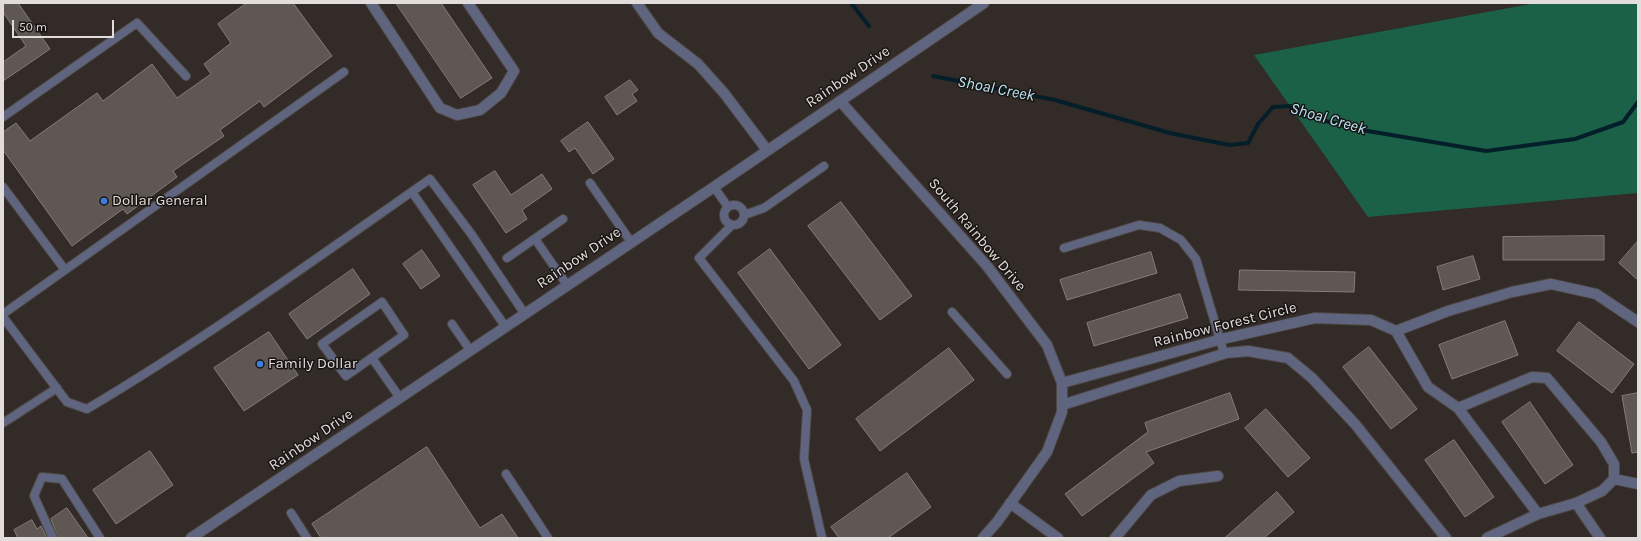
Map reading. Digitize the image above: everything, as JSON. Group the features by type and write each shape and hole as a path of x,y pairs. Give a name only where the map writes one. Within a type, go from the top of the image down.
{"street":[{"path":"371,3 440,108 457,115 480,110 501,92 514,71 468,3"},
{"path":"637,3 658,33 698,64 724,93 768,150"},
{"name":"Rainbow Drive","path":"191,538 524,313 714,187 984,3"},
{"name":"South Rainbow Drive","path":"840,101 987,266 1047,345 1062,383 1062,412 1047,452 983,538"},
{"path":"1538,514 1458,408 1428,387 1396,331 1448,311 1512,292 1551,284 1596,294 1638,322"},
{"name":"Rainbow Forest Circle","path":"1062,383 1219,340 1315,318 1370,320 1396,331"},
{"path":"1062,405 1224,353 1248,351 1288,358 1312,378 1355,424 1446,538"},
{"path":"1458,408 1532,377 1547,378 1601,442 1614,464 1614,479 1602,491 1576,503 1538,514 1488,538"},
{"path":"1115,538 1151,495 1179,481 1218,476"},
{"path":"1614,479 1638,484"},
{"path":"1010,503 1058,538"},
{"path":"1576,503 1600,538"}],"lane":[{"path":"3,117 137,23 186,76"},
{"path":"344,72 65,270 3,316 67,402 87,409 170,358 430,179 472,235 524,313"},
{"path":"744,215 764,208 824,166"},
{"path":"590,183 631,242"},
{"path":"714,187 728,207"},
{"path":"3,188 65,270"},
{"path":"412,192 505,326"},
{"path":"732,225 728,222 724,214 728,207 737,205 744,211 744,215 740,223 732,225 699,258 794,381 807,410 804,458 822,538"},
{"path":"507,258 563,219"},
{"path":"1064,248 1139,225 1160,228 1181,240 1196,259 1224,353"},
{"path":"535,239 567,285"},
{"path":"382,302 404,336 372,358 346,376 322,344 382,302"},
{"path":"952,312 1007,374"},
{"path":"452,324 470,350"},
{"path":"372,358 400,398"},
{"path":"3,423 57,388"},
{"path":"506,474 548,538"},
{"path":"53,538 34,496 42,477 62,479 100,538"},
{"path":"291,513 307,538"}],"green space":[{"path":"1536,3 1638,3 1638,193 1368,217 1254,55"}],"building":[{"path":"3,3 18,3 50,49 3,81 3,62 26,46 3,12"},
{"path":"247,3 293,3 332,56 264,107 260,101 220,130 224,136 173,171 177,177 127,214 123,209 72,246 3,150 3,132 16,123 30,141 97,93 103,101 152,64 177,98 211,74 204,64 231,43 218,24"},
{"path":"396,3 441,3 492,78 461,98"},
{"path":"630,80 638,90 632,94 637,101 617,115 605,97"},
{"path":"588,122 614,159 593,174 575,148 569,152 561,141"},
{"path":"495,171 511,195 542,174 552,189 522,210 527,219 506,233 473,185"},
{"path":"841,202 912,296 880,320 808,226"},
{"path":"1604,236 1604,260 1503,260 1503,237"},
{"path":"1638,241 1638,280 1619,263"},
{"path":"770,249 841,345 809,369 738,273"},
{"path":"422,250 440,276 421,289 403,264"},
{"path":"1151,252 1157,273 1067,300 1060,280"},
{"path":"1473,256 1480,279 1443,290 1437,267"},
{"path":"353,269 370,294 307,339 289,314"},
{"path":"1240,270 1355,272 1354,292 1239,290"},
{"path":"1180,294 1188,318 1094,346 1087,323"},
{"path":"1505,321 1518,355 1452,379 1439,345"},
{"path":"1579,322 1634,364 1612,393 1557,351"},
{"path":"269,332 298,375 244,411 214,368"},
{"path":"1369,347 1417,409 1391,429 1343,367"},
{"path":"949,348 974,380 880,451 856,419"},
{"path":"1230,393 1239,419 1146,452 1154,463 1082,516 1065,494 1148,432 1145,423"},
{"path":"1638,393 1638,452 1632,453 1622,396"},
{"path":"1530,402 1573,465 1545,484 1502,422"},
{"path":"1266,409 1310,458 1288,477 1245,428"},
{"path":"1454,440 1494,497 1465,517 1425,460"},
{"path":"427,447 480,528 502,514 518,538 321,538 312,524"},
{"path":"150,451 173,485 116,524 93,490"},
{"path":"907,473 931,507 888,538 839,538 831,527"},
{"path":"1277,492 1294,512 1264,538 1225,538"},
{"path":"67,508 88,538 58,538 51,519"},
{"path":"32,520 37,529 41,526 47,538 18,538 14,530"}],"waterway":[{"name":"Shoal Creek","path":"851,3 869,26"},
{"name":"Shoal Creek","path":"933,76 1055,100 1170,133 1229,145 1248,143 1258,124 1273,107 1290,106 1303,115 1356,129 1486,151 1575,139 1623,122 1638,102"}],"place":[{"name":"Dollar General","path":"104,201"},
{"name":"Family Dollar","path":"260,364"}]}
